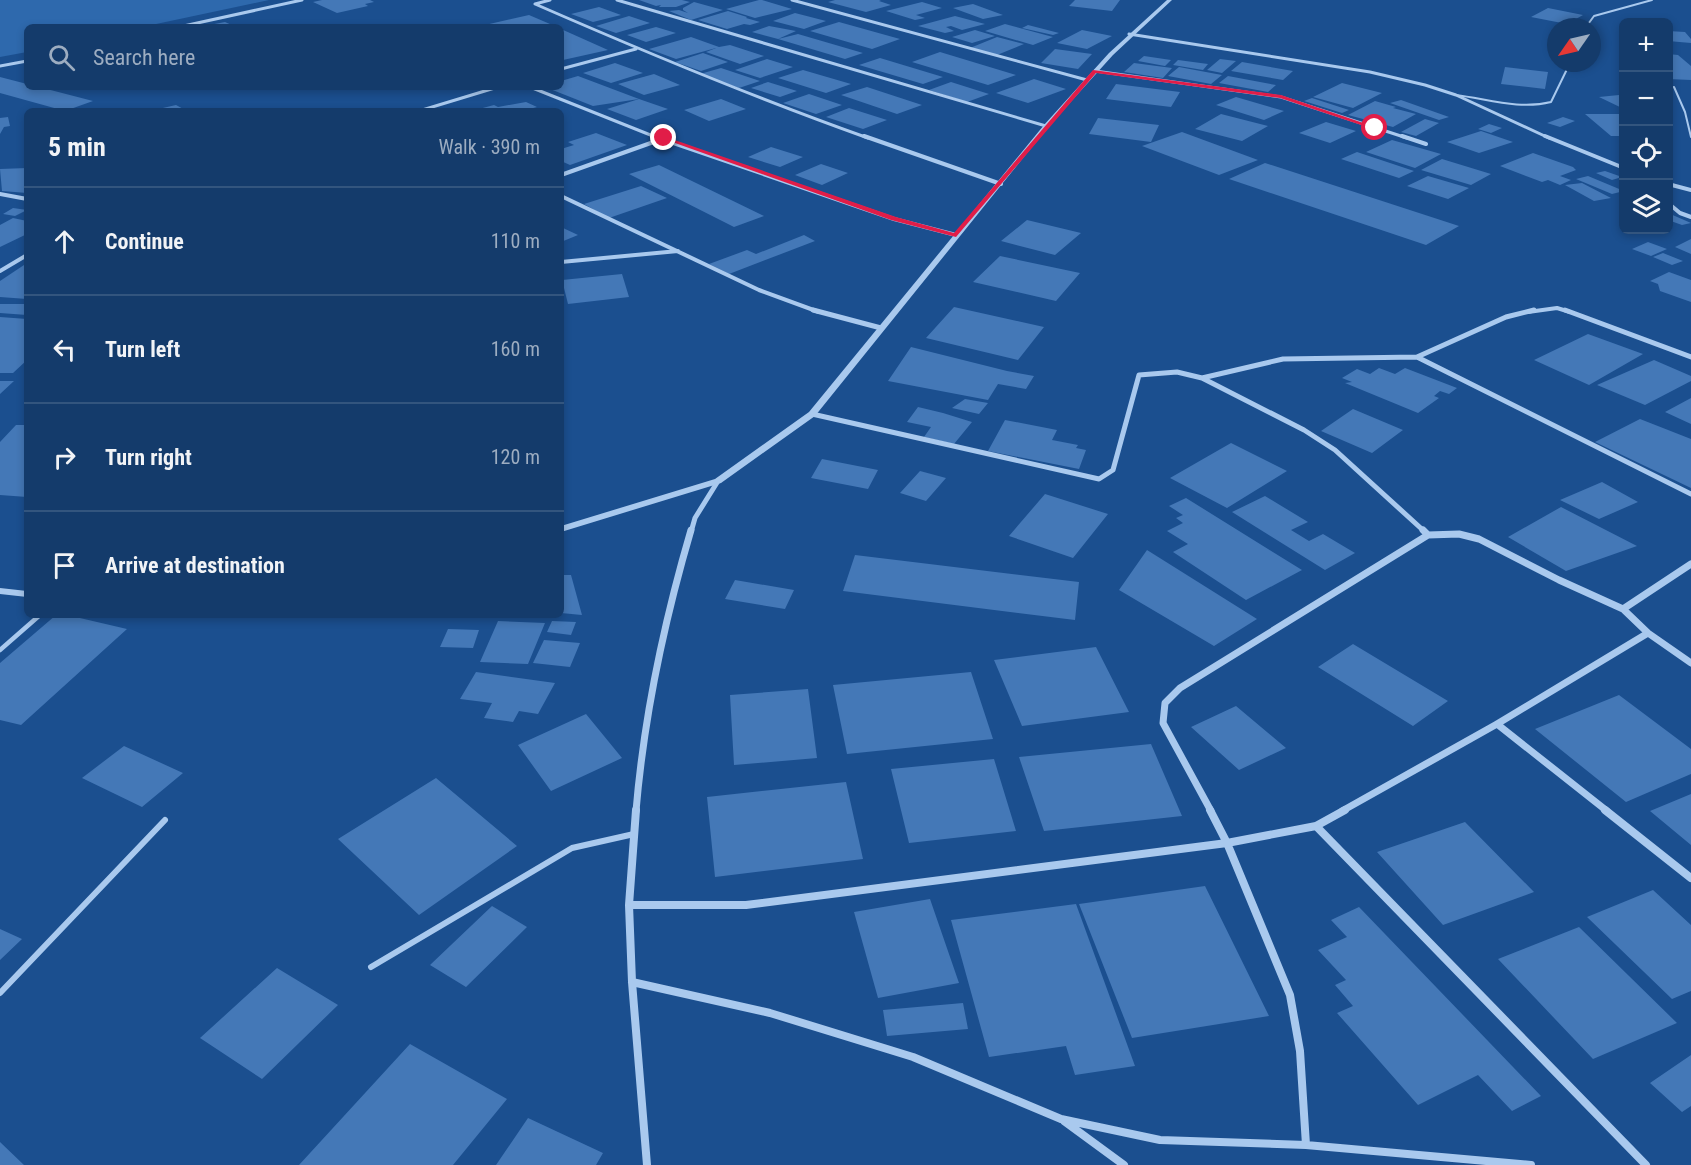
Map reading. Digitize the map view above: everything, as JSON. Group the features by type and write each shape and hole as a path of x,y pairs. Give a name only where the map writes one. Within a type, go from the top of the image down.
{"street":[{"path":"193,24 302,0"},
{"path":"528,0 637,49 794,112 1000,184"},
{"path":"535,4 550,0"},
{"path":"617,0 1046,126"},
{"path":"792,0 1087,80"},
{"path":"802,3 813,0"},
{"path":"564,528 718,481 812,414 1046,126 1130,34 1170,0"},
{"path":"1130,34 1370,72 1425,85 1456,95 1539,134 1619,166"},
{"path":"564,68 637,49"},
{"path":"0,66 24,61"},
{"path":"1095,71 1281,97 1426,144"},
{"path":"429,108 488,90"},
{"path":"537,90 627,127 894,219 956,235"},
{"path":"564,174 664,138"},
{"path":"1673,185 1691,190"},
{"path":"0,194 24,198"},
{"path":"564,197 759,290 805,308 881,328"},
{"path":"1673,207 1691,217"},
{"path":"564,262 679,251"},
{"path":"0,271 24,257"},
{"path":"1202,378 1283,359 1416,357 1506,317 1538,309 1557,308 1582,315 1691,357"},
{"path":"1416,357 1691,494"},
{"path":"812,414 1099,479 1113,470 1139,375 1177,372 1202,378 1304,430 1335,450 1428,535"},
{"path":"647,1165 632,982 629,905 640,762 669,606 695,518 718,481"},
{"path":"1306,1145 1300,1050 1290,995 1227,843 1163,723 1166,703 1180,688 1428,535 1459,534 1479,539 1559,580 1623,609 1648,633 1691,663"},
{"path":"1623,609 1691,564"},
{"path":"0,591 24,594"},
{"path":"629,905 746,905 1227,843 1316,826 1497,724 1648,633"},
{"path":"1497,724 1691,878"},
{"path":"1316,826 1646,1165"},
{"path":"632,982 770,1013 913,1057 1061,1119 1160,1140 1306,1145 1531,1165"},
{"path":"1061,1119 1124,1165"}],"lane":[{"path":"1590,18 1652,0"},
{"path":"1456,95 1478,96 1524,107 1536,107 1551,102 1566,72"},
{"path":"1674,87 1685,111 1691,137"},
{"path":"0,650 37,618"},
{"path":"0,993 165,820"},
{"path":"371,967 572,848 634,834"}],"shaded area":[{"path":"0,0 269,0 156,24 24,24 24,53 0,57"}],"building":[{"path":"370,0 374,2 365,4 368,6 337,13 313,2"},
{"path":"639,0 690,2 676,7 659,7 661,5 656,6"},
{"path":"759,0 792,9 755,18 726,9"},
{"path":"881,0 879,1 891,5 866,12 828,2"},
{"path":"1075,0 1120,0 1112,11 1069,6"},
{"path":"694,2 723,10 691,20 669,11 679,10 688,13 683,8"},
{"path":"922,2 942,8 916,15 925,18 915,20 886,11"},
{"path":"973,4 1003,15 983,19 953,8"},
{"path":"599,7 621,15 593,22 571,14"},
{"path":"1548,8 1583,15 1578,18 1547,18 1547,20 1531,17"},
{"path":"728,11 760,22 727,29 698,20"},
{"path":"795,13 826,21 804,29 773,21"},
{"path":"529,15 550,24 489,24"},
{"path":"629,16 650,23 616,33 596,26"},
{"path":"955,16 985,24 962,30 951,26 946,27 954,31 945,33 918,26"},
{"path":"839,22 900,39 872,49 810,31"},
{"path":"1005,24 1053,37 1033,45 985,31"},
{"path":"1028,25 1059,33 1053,35 1022,28"},
{"path":"769,26 796,31 778,39 752,32"},
{"path":"656,27 676,33 646,42 627,35"},
{"path":"564,30 608,50 564,60"},
{"path":"975,30 995,36 972,43 952,37"},
{"path":"1082,30 1112,36 1087,49 1057,43"},
{"path":"1673,31 1685,32 1691,39 1691,43 1673,41"},
{"path":"798,34 863,53 845,59 778,39"},
{"path":"691,37 719,47 730,45 764,56 740,64 706,52 716,48 676,59 649,49"},
{"path":"997,37 1024,44 997,55 970,48"},
{"path":"1055,49 1092,54 1078,69 1041,63"},
{"path":"940,52 1016,75 988,85 912,62"},
{"path":"703,53 728,62 701,71 675,62"},
{"path":"1673,54 1678,55 1691,66 1691,80 1673,79"},
{"path":"1144,56 1171,60 1165,66 1138,61"},
{"path":"880,58 943,77 923,84 859,65"},
{"path":"767,59 793,67 760,78 735,70"},
{"path":"1220,59 1236,61 1222,73 1207,70"},
{"path":"1178,60 1208,64 1203,70 1173,65"},
{"path":"1242,62 1293,71 1283,80 1231,71"},
{"path":"615,63 643,73 611,83 583,73"},
{"path":"1134,63 1172,68 1163,78 1124,72"},
{"path":"1179,67 1222,75 1211,84 1168,76"},
{"path":"1505,67 1548,72 1545,89 1501,84"},
{"path":"721,68 760,81 739,88 700,74"},
{"path":"803,70 851,84 826,93 778,78"},
{"path":"654,74 680,85 644,95 618,84"},
{"path":"578,76 639,99 593,106 553,90 564,90 564,80"},
{"path":"1228,76 1276,85 1268,92 1219,83"},
{"path":"0,77 24,83 24,90 51,90 93,101 73,108 54,108 0,93"},
{"path":"1034,79 1066,89 1028,103 996,93"},
{"path":"768,82 797,91 780,97 751,88"},
{"path":"951,82 989,94 967,102 929,90"},
{"path":"1342,83 1382,93 1353,108 1313,97"},
{"path":"1116,84 1180,92 1171,107 1106,99"},
{"path":"867,87 922,105 897,114 841,95"},
{"path":"809,94 842,105 816,114 783,103"},
{"path":"1619,95 1619,107 1599,97"},
{"path":"1236,97 1284,111 1264,120 1216,105"},
{"path":"1312,98 1349,110 1342,113 1304,101"},
{"path":"639,99 668,109 636,120 607,109"},
{"path":"721,99 746,109 709,121 684,110"},
{"path":"1401,100 1449,117 1439,120 1390,103"},
{"path":"1375,101 1416,114 1393,127 1348,115"},
{"path":"526,102 537,107 483,108 494,105 498,107"},
{"path":"176,105 182,108 163,108"},
{"path":"849,108 887,120 863,129 826,117"},
{"path":"1221,114 1268,126 1242,141 1195,129"},
{"path":"1585,114 1619,114 1619,136 1611,136"},
{"path":"8,117 10,126 4,127 0,134 0,118"},
{"path":"1563,117 1575,121 1560,127 1547,123"},
{"path":"1098,118 1159,125 1151,142 1089,134"},
{"path":"1425,119 1439,123 1416,136 1401,132"},
{"path":"1326,122 1356,131 1330,143 1299,133"},
{"path":"1489,124 1502,128 1491,133 1478,129"},
{"path":"1481,131 1513,142 1479,153 1447,142"},
{"path":"1182,132 1258,160 1219,175 1142,146"},
{"path":"596,133 627,145 570,165 564,162 564,148 574,145 568,142"},
{"path":"1392,140 1441,154 1415,168 1366,152"},
{"path":"771,147 803,157 780,167 748,157"},
{"path":"1357,152 1414,171 1399,178 1341,159"},
{"path":"1533,153 1573,167 1576,170 1560,176 1571,180 1560,185 1548,180 1542,182 1500,166"},
{"path":"1442,159 1491,174 1471,185 1421,170"},
{"path":"1265,163 1459,226 1426,245 1229,179"},
{"path":"821,164 848,173 822,185 795,175"},
{"path":"659,165 764,216 734,227 629,174"},
{"path":"24,168 24,193 2,191 0,169"},
{"path":"1605,171 1619,178 1612,180 1596,173"},
{"path":"1428,176 1469,188 1448,199 1407,186"},
{"path":"1588,176 1619,189 1619,192 1612,194 1576,179"},
{"path":"1582,183 1611,198 1594,201 1565,185"},
{"path":"641,186 667,198 609,218 584,204"},
{"path":"13,208 24,210 15,216 3,214"},
{"path":"1673,215 1691,223 1682,225 1673,222"},
{"path":"13,218 24,220 24,235 0,247 0,225"},
{"path":"1027,220 1081,233 1055,255 1001,241"},
{"path":"564,228 578,235 564,241"},
{"path":"804,235 815,241 729,274 709,264 747,250 756,254"},
{"path":"1691,239 1691,254 1675,247"},
{"path":"1648,242 1667,249 1651,256 1632,249"},
{"path":"1663,253 1683,261 1672,265 1653,257"},
{"path":"1000,256 1080,273 1056,301 973,282"},
{"path":"24,265 24,299 0,297 0,281"},
{"path":"1669,272 1691,280 1691,302 1660,291 1658,284 1650,281"},
{"path":"622,274 629,297 568,304 564,280"},
{"path":"0,304 24,304 24,315 0,313"},
{"path":"954,307 1044,327 1018,360 926,338"},
{"path":"0,317 24,319 24,363 13,373 0,373"},
{"path":"1588,334 1643,354 1589,385 1534,360"},
{"path":"911,347 1034,376 1026,389 998,384 988,400 888,381"},
{"path":"1654,360 1691,376 1691,381 1645,405 1597,385"},
{"path":"1379,368 1395,374 1405,368 1457,388 1449,394 1440,391 1434,396 1439,398 1418,413 1345,383 1352,382 1342,378 1357,369 1370,374"},
{"path":"0,381 14,381 0,394"},
{"path":"1691,398 1691,424 1665,412"},
{"path":"965,399 988,403 979,414 952,408"},
{"path":"918,407 972,422 954,444 924,437 931,427 907,422"},
{"path":"1353,409 1403,430 1372,453 1321,431"},
{"path":"1640,419 1691,439 1691,488 1595,442"},
{"path":"1005,420 1057,430 1052,440 1078,445 1076,448 1086,450 1079,469 988,451"},
{"path":"16,425 24,425 24,497 0,495 0,442"},
{"path":"1231,443 1287,471 1227,508 1170,478"},
{"path":"822,459 878,470 868,489 811,478"},
{"path":"920,471 946,478 926,501 900,493"},
{"path":"1602,482 1638,502 1599,519 1560,500"},
{"path":"1045,494 1108,514 1073,558 1009,536"},
{"path":"1265,496 1308,522 1291,530 1309,541 1323,534 1355,553 1325,570 1232,512"},
{"path":"1186,498 1302,570 1246,600 1173,552 1188,544 1167,531 1183,523 1176,518 1183,515 1169,506"},
{"path":"1561,507 1637,546 1566,571 1508,537"},
{"path":"1147,550 1257,619 1214,646 1119,590"},
{"path":"855,555 1079,582 1075,620 843,591"},
{"path":"564,575 571,575 582,615 564,613"},
{"path":"735,580 794,590 785,609 725,599"},
{"path":"52,618 80,618 127,629 21,725 0,720 0,663"},
{"path":"498,621 545,623 528,664 480,662"},
{"path":"552,621 576,622 571,635 547,632"},
{"path":"448,629 479,630 473,648 440,647"},
{"path":"544,640 580,643 570,667 533,663"},
{"path":"1353,644 1448,701 1413,726 1318,667"},
{"path":"1096,647 1129,712 1022,726 994,660"},
{"path":"476,672 555,683 538,714 519,711 513,722 484,718 492,703 460,699"},
{"path":"971,672 993,739 847,754 833,685"},
{"path":"808,689 817,758 734,765 730,695"},
{"path":"1619,695 1691,749 1691,774 1626,802 1535,729"},
{"path":"1236,706 1286,748 1239,770 1191,727"},
{"path":"586,714 622,758 551,791 518,745"},
{"path":"1151,744 1182,816 1044,831 1019,757"},
{"path":"124,746 183,773 142,807 82,778"},
{"path":"994,759 1016,831 909,843 891,769"},
{"path":"436,778 517,846 419,915 338,839"},
{"path":"846,782 863,859 715,877 707,797"},
{"path":"1691,794 1691,845 1650,811"},
{"path":"1465,822 1534,892 1443,925 1377,852"},
{"path":"1205,886 1269,1016 1132,1038 1079,904"},
{"path":"1653,890 1691,925 1691,991 1672,999 1587,917"},
{"path":"930,899 959,983 878,998 854,912"},
{"path":"1076,904 1135,1066 1075,1075 1066,1046 989,1057 951,920"},
{"path":"492,906 527,927 466,987 430,965"},
{"path":"1359,907 1541,1096 1512,1111 1478,1075 1418,1105 1337,1013 1353,1006 1335,985 1346,980 1318,950 1347,937 1331,920"},
{"path":"1579,927 1677,1023 1593,1059 1498,959"},
{"path":"0,929 22,939 0,960"},
{"path":"277,968 338,1005 262,1079 200,1038"},
{"path":"963,1003 968,1029 887,1036 883,1010"},
{"path":"410,1044 507,1099 453,1165 299,1165"},
{"path":"1691,1055 1691,1106 1682,1112 1650,1083"},
{"path":"528,1118 603,1153 596,1165 496,1165"},
{"path":"0,1142 24,1165 0,1165"}],"route":[{"path":"664,138 894,219 956,235 1046,126 1095,71 1281,97 1375,128"}]}
